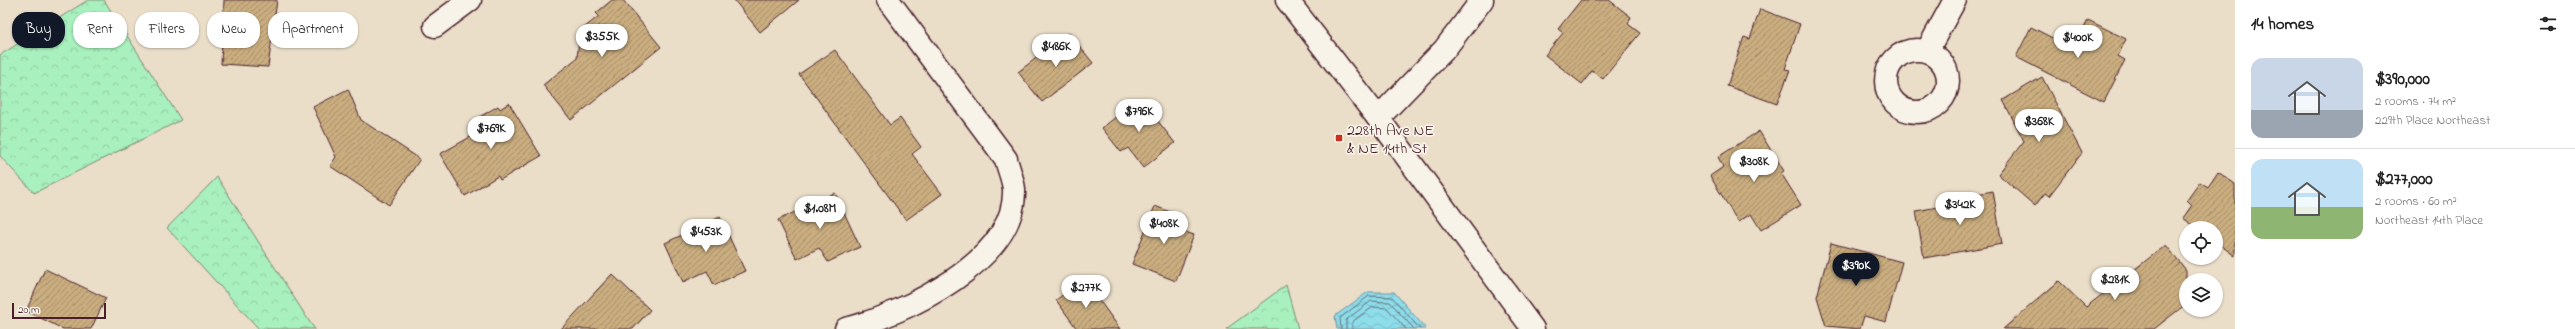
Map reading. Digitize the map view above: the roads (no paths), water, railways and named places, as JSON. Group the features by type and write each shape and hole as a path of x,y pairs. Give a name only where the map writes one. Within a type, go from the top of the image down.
{"street":[{"path":"435,26 470,0"},
{"path":"846,329 915,303 964,273 996,242 1010,214 1014,188 1006,159 888,0"},
{"path":"1287,0 1378,118 1533,329"},
{"path":"1378,118 1444,50 1482,0"},
{"path":"1927,51 1955,0"}],"water":[{"path":"1368,292 1394,292 1426,329 1337,329 1335,316"}],"place":[{"name":"228th Ave NE & NE 14th St","path":"1339,138"}]}
